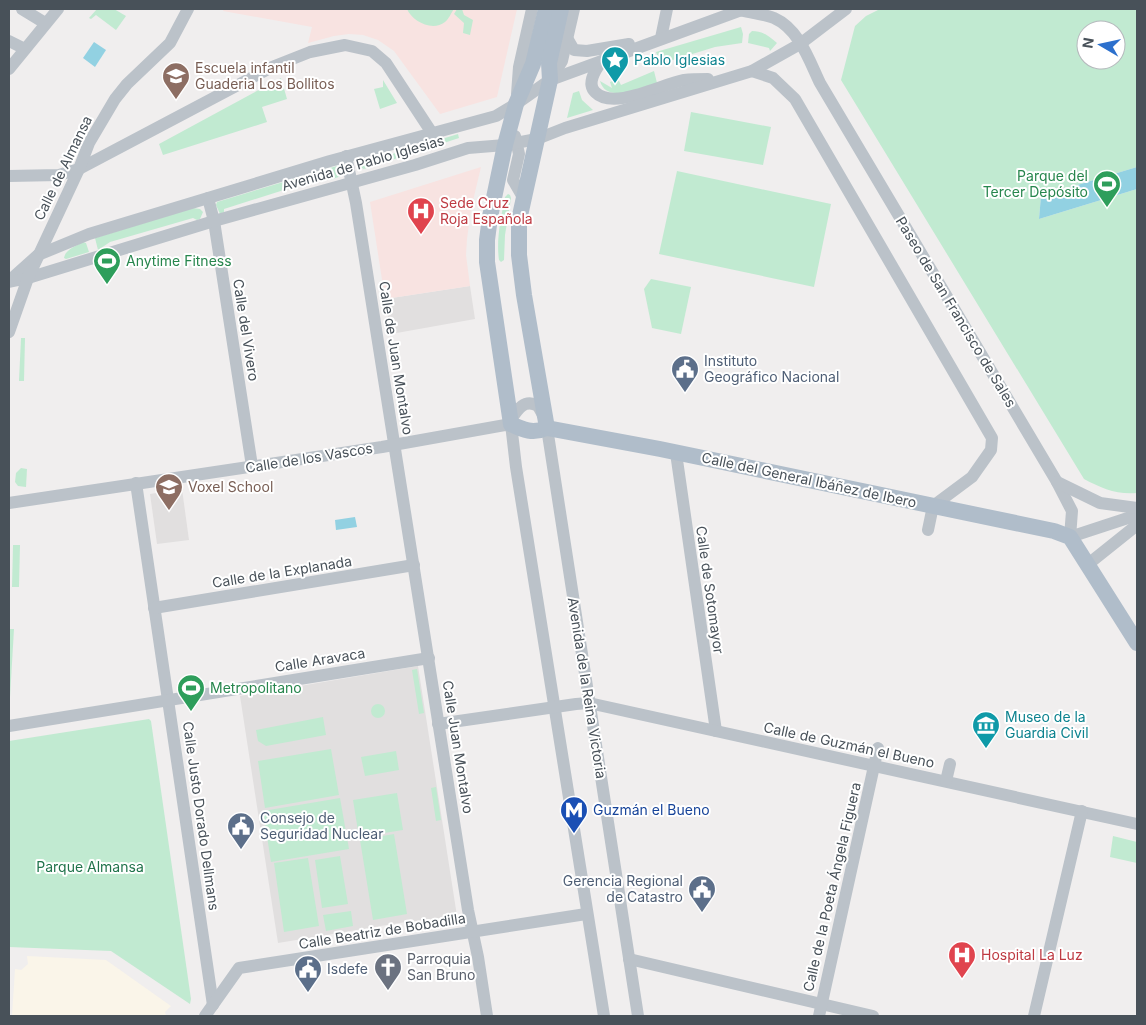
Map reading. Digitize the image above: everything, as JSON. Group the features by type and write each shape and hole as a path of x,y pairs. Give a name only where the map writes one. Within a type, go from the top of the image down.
{"main road":[{"path":"510,422 487,262 487,240 490,217 512,144 511,123 516,104 533,64 546,9"},
{"name":"Avenida de la Reina Victoria","path":"546,424 519,255 519,220 550,80 549,63 561,9"},
{"name":"Calle de los Vascos","path":"510,422 529,431 540,431 546,424"},
{"name":"Calle del General Ibáñez de Ibero","path":"546,424 676,453 1054,531 1070,537"},
{"path":"1070,537 1137,644"}],"street":[{"path":"22,9 45,23"},
{"path":"9,69 58,9"},
{"name":"Calle de Almansa","path":"9,332 28,278 79,169 89,143 114,99 170,43 188,9"},
{"path":"516,104 519,67 532,9"},
{"name":"Avenida de la Reina Victoria","path":"550,80 562,61 574,9"},
{"path":"661,38 667,9"},
{"name":"Avenida de Pablo Iglesias","path":"9,281 28,278 214,221 415,165 468,148 512,144 537,139 565,128 752,71 800,44 846,9"},
{"name":"Avenida de Pablo Iglesias","path":"9,281 38,255 89,234 346,156 496,116 550,80 742,10"},
{"name":"Paseo de San Francisco de Sales","path":"742,10 773,18 788,27 800,44 820,83 1057,482 1072,512 1070,537"},
{"name":"Avenida de Pablo Iglesias","path":"567,38 574,50 583,52 661,38"},
{"path":"9,41 25,49"},
{"path":"9,176 59,175 79,169 272,67 310,52 345,45 372,51 386,64 432,133"},
{"name":"Avenida de Pablo Iglesias","path":"602,61 595,70 592,84 593,90 607,99 619,100 685,80 726,78"},
{"path":"752,71 773,78 795,99 992,438 991,450 972,477 933,506 928,530"},
{"path":"496,116 511,123"},
{"path":"512,144 519,154 513,180 524,199"},
{"name":"Calle de Juan Montalvo","path":"346,156 352,182 393,429 414,566"},
{"name":"Calle del Vivero","path":"208,198 214,221 252,466"},
{"path":"546,424 538,406 528,403 522,405 517,410 510,422 586,914 604,1016"},
{"name":"Calle de los Vascos","path":"9,503 394,444 510,422"},
{"name":"Avenida de la Reina Victoria","path":"546,424 638,1016"},
{"name":"Calle de Sotomayor","path":"676,453 716,731"},
{"path":"1057,482 1100,503 1137,508"},
{"name":"Calle Justo Dorado Dellmans","path":"136,484 213,1005"},
{"path":"1070,537 1137,515"},
{"path":"1088,565 1137,525"},
{"name":"Calle de la Explanada","path":"154,608 414,566"},
{"name":"Calle Juan Montalvo","path":"414,566 438,724 487,1016"},
{"name":"Calle Aravaca","path":"9,726 429,658"},
{"name":"Calle de Guzmán el Bueno","path":"438,724 589,703 1137,824"},
{"name":"Calle de la Poeta Ángela Figuera","path":"820,1011 878,748"},
{"path":"946,781 950,764"},
{"path":"1034,1016 1082,811"},
{"name":"Calle Beatriz de Bobadilla","path":"205,1016 239,968 586,914"},
{"path":"629,959 820,1011 873,1016"}],"shaded area":[{"path":"224,9 517,9 497,97 440,114 394,51 378,40 363,35 349,34 308,43 312,27 223,11"},
{"name":"Sede Cruz Roja Española","path":"481,167 471,209 467,239 466,255 470,286 385,299 370,202"},
{"path":"470,286 475,319 391,334 385,299"},
{"name":"Voxel School","path":"182,489 189,540 157,544 150,494"},
{"path":"418,666 457,916 399,923 278,943 240,696"},
{"path":"27,956 106,960 171,1006 165,1012 166,1016 12,1016 15,969 21,970 28,964"}],"green space":[{"path":"97,9 114,9 126,16 116,30 96,15 91,19 89,18"},
{"path":"407,9 454,9 445,22 434,26 423,24 413,18"},
{"path":"457,9 462,9 464,15 473,20 470,35 463,33 464,23 454,14"},
{"path":"880,9 1137,9 1137,167 1041,196 1039,219 1137,189 1137,493 1109,490 1084,479 841,80 855,26 866,16"},
{"path":"741,27 743,34 742,43 715,47 660,64 656,52"},
{"path":"752,31 766,34 777,43 770,51 769,48 748,43 749,34"},
{"path":"654,71 657,83 625,92 610,92 604,88 600,81 612,88 610,82 618,79 621,85"},
{"path":"281,78 287,99 262,107 267,122 163,155 159,144"},
{"path":"383,80 397,103 380,109 374,89 383,87"},
{"path":"579,91 582,100 593,110 567,118 573,93"},
{"path":"691,112 771,127 763,165 684,151"},
{"path":"458,134 459,138 364,169 360,167 363,163"},
{"path":"340,165 344,175 330,180 328,176 224,209 224,212 220,214 216,205 217,202"},
{"path":"677,171 831,204 814,287 659,254"},
{"path":"508,194 511,198 505,235 504,260 501,262 498,252 499,237 505,197"},
{"path":"193,208 200,209 203,212 200,219 193,218 110,242 98,250 95,238"},
{"path":"83,242 86,243 89,252 64,258 69,250"},
{"path":"651,279 691,287 681,334 652,328 644,289"},
{"path":"21,338 25,338 24,381 19,381"},
{"path":"21,468 27,469 26,487 18,486 15,482 16,473"},
{"path":"13,545 20,545 19,587 12,587"},
{"path":"10,629 14,629 9,697"},
{"path":"417,669 424,713 419,714 412,670"},
{"path":"375,704 381,704 385,711 381,718 375,718 371,714 371,708"},
{"path":"323,717 326,735 266,746 258,741 256,730"},
{"name":"Parque Almansa","path":"149,719 151,721 191,999 190,1004 111,951 9,947 9,741"},
{"path":"331,749 339,795 265,808 258,761"},
{"path":"396,751 399,770 365,776 361,757"},
{"path":"436,787 441,820 436,821 431,788"},
{"path":"397,793 403,830 359,837 353,800"},
{"path":"340,798 349,849 271,862 263,811"},
{"path":"394,834 407,914 373,920 360,840"},
{"path":"1113,836 1137,842 1137,863 1110,857"},
{"path":"340,856 348,904 322,908 315,860"},
{"path":"308,858 319,926 284,932 274,863"},
{"path":"351,911 353,926 326,931 323,915"}],"water":[{"path":"94,42 106,50 95,67 83,58"},
{"path":"1137,167 1137,189 1039,219 1041,196"},
{"path":"355,517 357,527 336,530 335,520"}],"place":[{"name":"Pablo Iglesias","path":"615,84"},
{"name":"Escuela infantil Guaderia Los Bollitos","path":"176,100"},
{"name":"Parque del Tercer Depósito","path":"1107,208"},
{"name":"Sede Cruz Roja Española","path":"421,235"},
{"name":"Anytime Fitness","path":"107,285"},
{"name":"Instituto Geográfico Nacional","path":"685,393"},
{"name":"Voxel School","path":"169,511"},
{"name":"Metropolitano","path":"191,712"},
{"name":"Museo de la Guardia Civil","path":"986,749"},
{"name":"Guzmán el Bueno","path":"574,834"},
{"name":"Consejo de Seguridad Nuclear","path":"241,850"},
{"name":"Gerencia Regional de Catastro","path":"702,913"},
{"name":"Hospital La Luz","path":"962,979"},
{"name":"Parroquia San Bruno","path":"388,991"},
{"name":"Isdefe","path":"308,993"}]}
